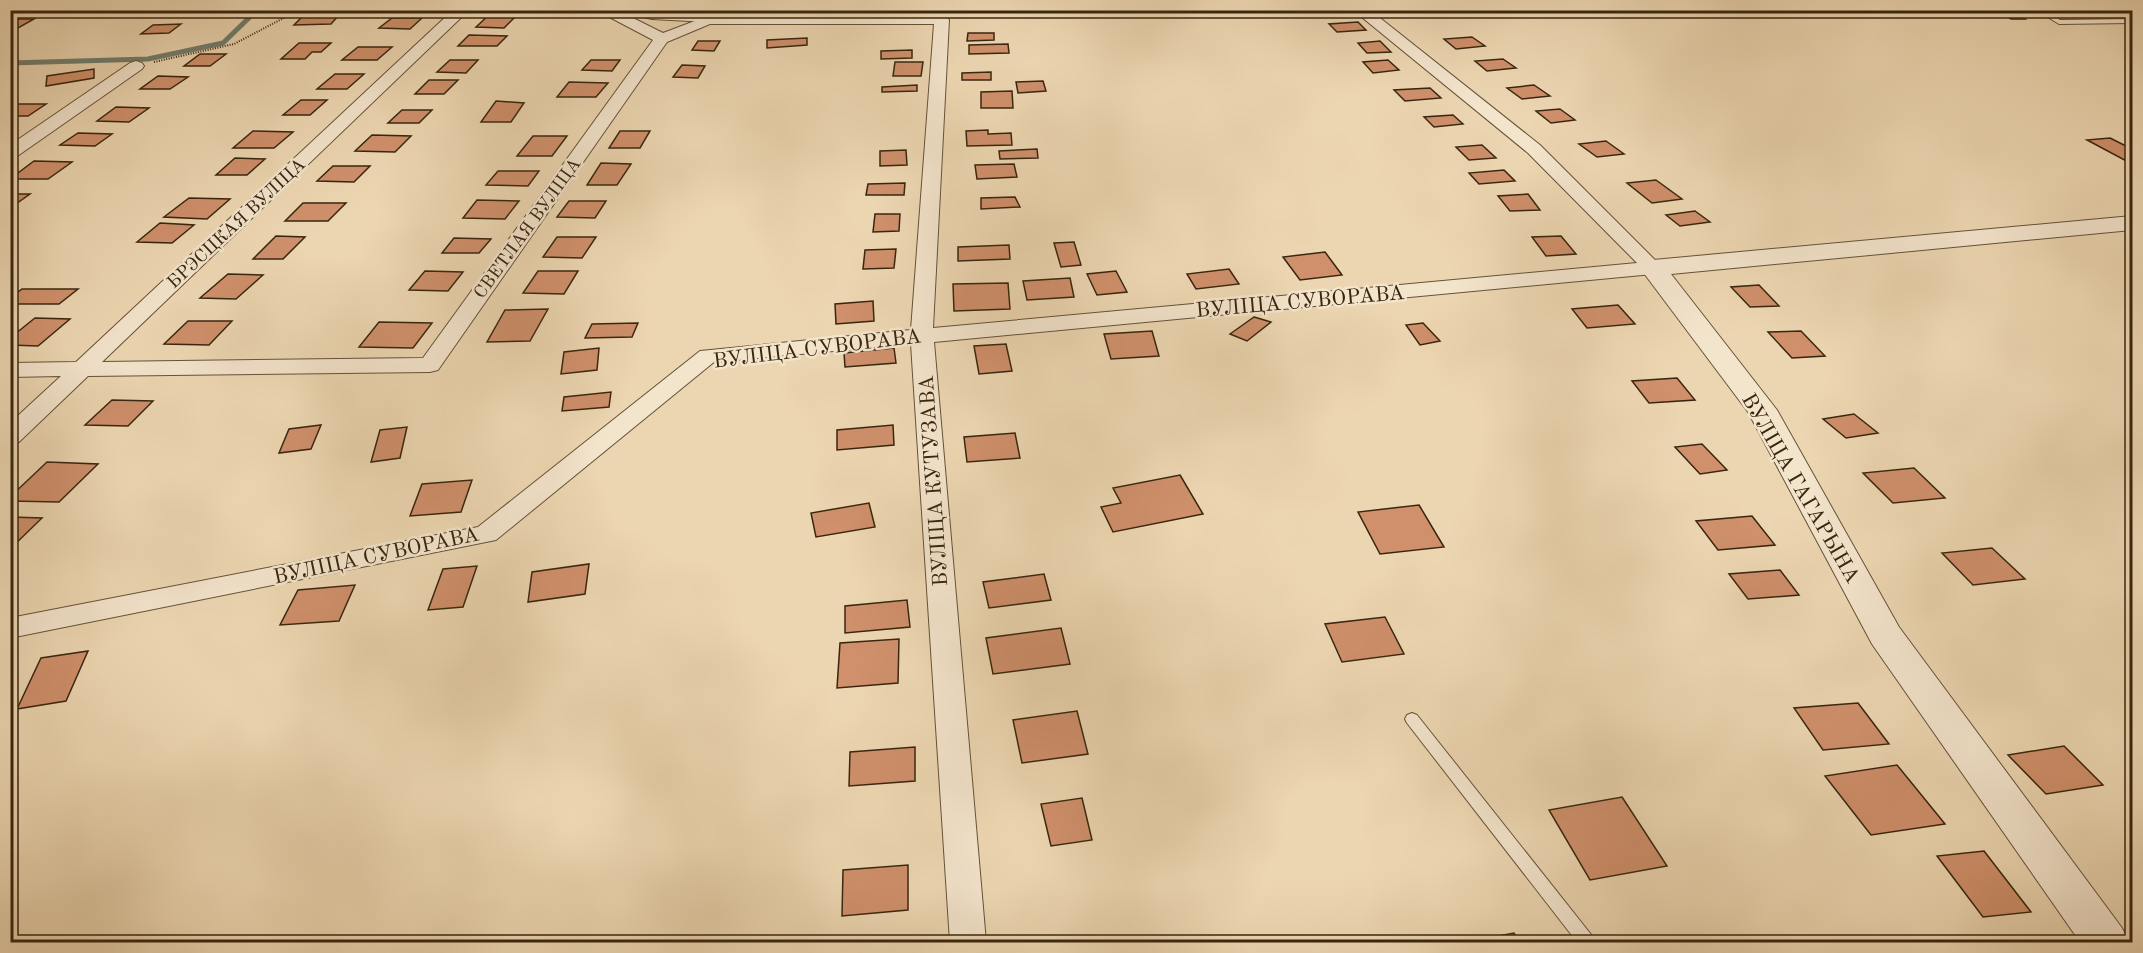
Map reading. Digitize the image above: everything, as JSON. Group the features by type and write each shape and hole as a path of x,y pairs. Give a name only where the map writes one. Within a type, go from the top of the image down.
{"street":[{"name":"БРЭСЦКАЯ ВУЛІЦА","path":"10,436 462,10"},
{"path":"603,10 628,20 662,39 700,17 745,15 932,17"},
{"name":"ВУЛІЦА ГАГАРЫНА","path":"1360,10 1534,149 1653,268 1762,411 1885,635 2106,942"},
{"name":"ВУЛІЦА КУТУЗАВА","path":"932,17 922,336 968,942"},
{"name":"СВЕТЛАЯ ВУЛІЦА","path":"81,370 430,365 662,39"},
{"path":"10,153 136,66"},
{"path":"1653,268 2133,223"},
{"name":"ВУЛІЦА СУВОРАВА","path":"10,628 486,534 708,356 1653,268"},
{"path":"10,370 81,370"}],"lane":[{"path":"616,10 652,17 700,17"},
{"path":"2039,10 2059,22 2133,21"},
{"path":"1412,719 1587,942"}],"path":[{"path":"136,66 234,44 299,10"}],"building":[{"path":"664,10 694,10 692,15 661,15"},
{"path":"707,10 737,10 735,15 704,15"},
{"path":"797,10 830,10 829,14 795,15"},
{"path":"1449,10 1627,10 1630,13 1452,14"},
{"path":"1997,10 2011,10 2025,19 2011,19"},
{"path":"491,13 519,13 504,28 476,27"},
{"path":"339,15 331,24 294,25 303,16"},
{"path":"392,18 422,18 410,29 379,28"},
{"path":"10,19 34,19 18,28 10,28"},
{"path":"1358,22 1366,30 1337,32 1329,24"},
{"path":"181,24 169,33 141,34 153,25"},
{"path":"968,33 994,33 994,40 967,41"},
{"path":"469,35 507,36 497,46 458,46"},
{"path":"1472,37 1485,46 1456,49 1444,39"},
{"path":"807,38 807,45 767,48 767,40"},
{"path":"698,41 720,41 714,51 692,50"},
{"path":"1380,41 1391,52 1367,53 1358,43"},
{"path":"299,43 331,43 321,52 312,52 305,59 281,59"},
{"path":"1008,44 1009,53 969,54 969,45"},
{"path":"358,47 392,47 377,60 342,60"},
{"path":"912,50 912,58 881,59 881,51"},
{"path":"200,54 226,54 210,66 184,66"},
{"path":"1503,59 1516,68 1487,71 1475,61"},
{"path":"450,60 478,60 466,73 437,72"},
{"path":"591,60 620,60 612,71 582,70"},
{"path":"1388,60 1399,70 1373,73 1363,62"},
{"path":"895,62 923,62 921,76 893,76"},
{"path":"682,65 705,66 698,78 673,77"},
{"path":"94,69 94,78 46,86 47,76"},
{"path":"991,72 991,80 962,80 962,73"},
{"path":"335,74 364,74 347,89 317,89"},
{"path":"158,76 188,77 170,89 140,89"},
{"path":"429,80 458,80 444,94 415,94"},
{"path":"1043,81 1046,91 1018,93 1016,82"},
{"path":"569,82 608,83 596,97 557,97"},
{"path":"917,85 917,91 882,92 882,87"},
{"path":"1534,85 1550,96 1522,99 1507,88"},
{"path":"1430,88 1441,98 1405,101 1394,90"},
{"path":"1012,91 1013,108 981,108 981,92"},
{"path":"301,100 327,100 310,115 283,115"},
{"path":"496,101 524,103 511,122 481,122"},
{"path":"10,104 46,104 28,116 10,116"},
{"path":"116,107 149,108 129,122 97,121"},
{"path":"1560,109 1575,120 1551,123 1536,111"},
{"path":"402,110 432,110 419,123 388,123"},
{"path":"1453,115 1463,124 1434,127 1424,117"},
{"path":"988,130 988,134 1011,133 1012,145 967,146 966,131"},
{"path":"253,131 293,132 274,148 233,148"},
{"path":"620,131 650,131 640,148 609,148"},
{"path":"78,133 112,134 95,146 60,145"},
{"path":"372,135 411,136 395,152 355,151"},
{"path":"533,136 567,136 552,156 517,156"},
{"path":"2110,138 2132,149 2132,164 2087,140"},
{"path":"1606,141 1624,154 1597,157 1579,144"},
{"path":"1482,145 1496,158 1469,160 1456,147"},
{"path":"1037,149 1038,158 1000,159 999,151"},
{"path":"906,150 907,165 880,166 880,151"},
{"path":"235,158 265,159 247,175 216,175"},
{"path":"34,161 72,162 48,179 10,179"},
{"path":"601,163 631,164 617,185 587,185"},
{"path":"1014,164 1017,177 977,179 975,165"},
{"path":"333,166 370,166 354,182 317,181"},
{"path":"1504,170 1515,181 1479,184 1469,173"},
{"path":"498,171 539,171 528,186 486,185"},
{"path":"1656,180 1682,199 1652,203 1627,183"},
{"path":"905,183 904,195 866,195 868,184"},
{"path":"10,194 30,194 10,208"},
{"path":"1528,194 1540,210 1510,211 1498,196"},
{"path":"1015,197 1020,207 981,209 981,198"},
{"path":"189,198 230,199 207,219 164,217"},
{"path":"477,200 519,201 505,219 463,218"},
{"path":"569,201 606,201 595,218 557,217"},
{"path":"303,203 346,203 328,221 285,221"},
{"path":"1695,211 1710,222 1680,226 1666,215"},
{"path":"875,214 900,214 899,231 873,232"},
{"path":"160,223 194,225 172,243 137,242"},
{"path":"276,236 305,237 283,259 253,259"},
{"path":"1561,236 1576,254 1546,256 1532,237"},
{"path":"557,237 596,237 582,258 543,257"},
{"path":"454,238 491,239 479,253 442,253"},
{"path":"1074,242 1081,265 1061,267 1054,243"},
{"path":"1009,245 1010,259 958,261 958,247"},
{"path":"896,249 894,268 863,269 865,250"},
{"path":"1325,252 1342,275 1300,280 1283,257"},
{"path":"1229,269 1239,284 1196,289 1187,274"},
{"path":"425,271 463,272 448,291 409,290"},
{"path":"538,271 578,271 564,294 523,293"},
{"path":"1116,271 1127,292 1097,295 1087,274"},
{"path":"228,274 263,275 236,299 200,298"},
{"path":"1070,278 1074,297 1027,300 1023,281"},
{"path":"1008,283 1010,309 954,311 953,284"},
{"path":"1759,285 1779,306 1750,307 1731,287"},
{"path":"22,289 78,289 59,304 10,304 10,298"},
{"path":"873,301 874,321 836,324 835,304"},
{"path":"1618,305 1635,324 1587,328 1572,309"},
{"path":"548,309 530,341 487,342 505,310"},
{"path":"1254,317 1271,322 1247,341 1230,334"},
{"path":"35,318 70,319 38,346 10,345 10,338"},
{"path":"188,321 232,321 209,345 164,344"},
{"path":"379,322 432,323 413,348 359,347"},
{"path":"638,323 632,337 585,338 592,324"},
{"path":"1423,323 1440,341 1420,345 1406,325"},
{"path":"1152,331 1159,356 1111,359 1104,334"},
{"path":"1801,331 1825,356 1792,358 1768,332"},
{"path":"1006,344 1012,371 979,374 974,346"},
{"path":"599,348 597,370 561,374 564,352"},
{"path":"894,348 896,363 845,367 844,353"},
{"path":"1677,378 1695,400 1649,403 1632,381"},
{"path":"611,392 609,407 562,411 564,397"},
{"path":"112,400 153,401 128,426 85,425"},
{"path":"1854,414 1878,433 1846,438 1823,419"},
{"path":"321,425 311,449 279,453 289,429"},
{"path":"893,425 894,445 837,450 837,430"},
{"path":"407,427 400,458 371,462 380,430"},
{"path":"1015,433 1020,458 967,462 964,437"},
{"path":"1702,444 1727,470 1700,474 1675,447"},
{"path":"47,462 98,464 59,502 10,501 10,497"},
{"path":"1914,468 1945,498 1893,503 1863,473"},
{"path":"1180,475 1203,514 1113,532 1101,507 1121,503 1113,488"},
{"path":"472,480 461,512 410,516 422,484"},
{"path":"869,503 875,527 816,537 811,513"},
{"path":"1419,505 1444,547 1380,554 1358,512"},
{"path":"1752,516 1775,545 1718,550 1696,521"},
{"path":"10,517 42,518 10,549"},
{"path":"1992,548 2025,579 1973,585 1942,553"},
{"path":"589,564 585,594 528,602 532,572"},
{"path":"477,566 463,607 428,610 443,569"},
{"path":"1780,570 1799,595 1748,599 1729,574"},
{"path":"1044,574 1051,600 989,608 983,582"},
{"path":"355,585 339,621 280,625 298,590"},
{"path":"907,600 910,627 845,633 845,606"},
{"path":"1385,617 1404,654 1342,662 1325,624"},
{"path":"1061,628 1070,664 993,674 986,638"},
{"path":"899,639 898,683 837,688 840,643"},
{"path":"88,651 66,701 17,709 41,658"},
{"path":"1858,703 1889,744 1823,750 1794,708"},
{"path":"1077,711 1088,754 1022,763 1013,720"},
{"path":"2064,746 2103,785 2046,794 2008,755"},
{"path":"915,747 915,781 849,786 850,752"},
{"path":"1897,765 1945,824 1871,835 1825,776"},
{"path":"1622,797 1667,866 1590,880 1549,810"},
{"path":"1082,798 1092,840 1051,846 1041,804"},
{"path":"1984,851 2031,912 1983,917 1937,856"},
{"path":"908,865 908,910 842,916 843,870"},
{"path":"1514,933 1519,942 1466,942"}],"waterway":[{"path":"10,63 148,59 223,43 257,10"}]}
